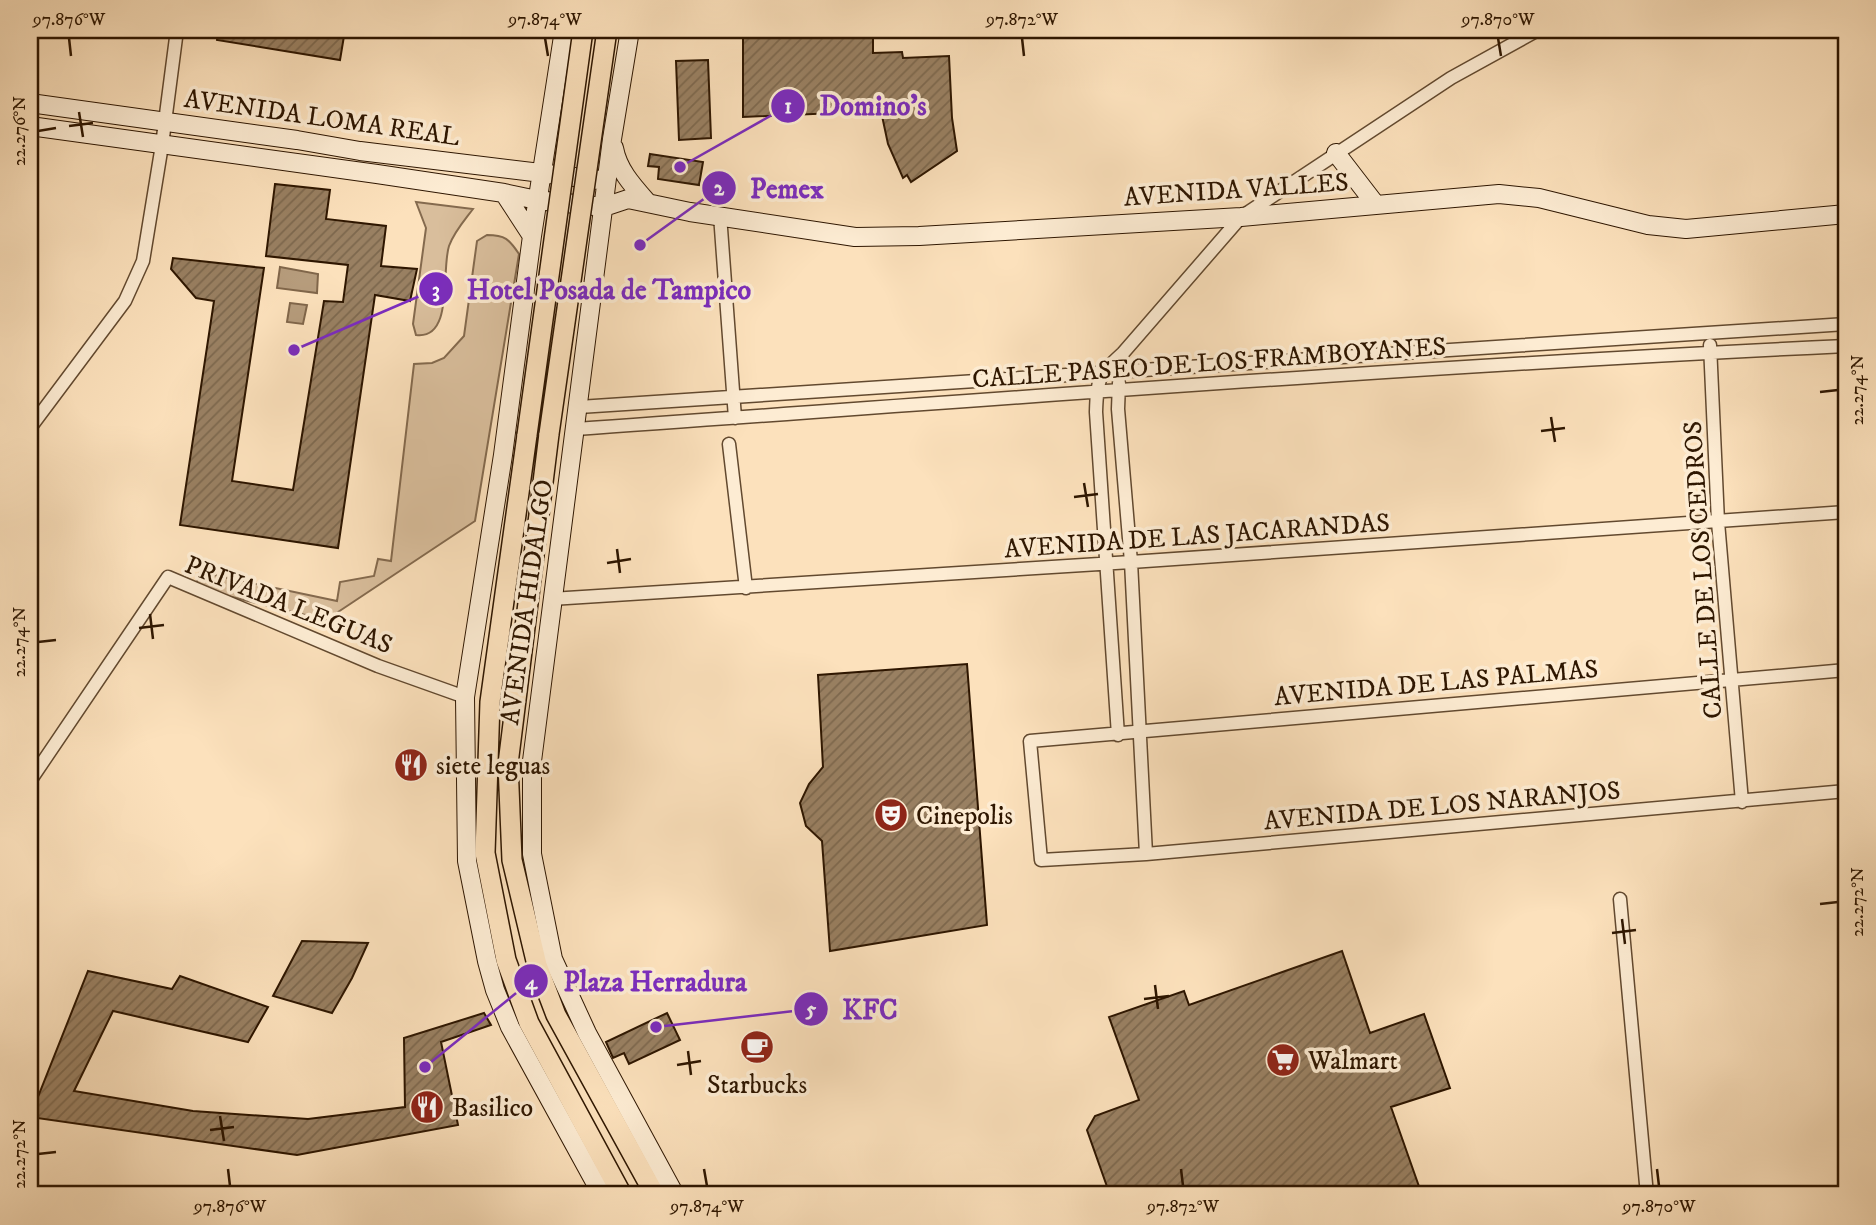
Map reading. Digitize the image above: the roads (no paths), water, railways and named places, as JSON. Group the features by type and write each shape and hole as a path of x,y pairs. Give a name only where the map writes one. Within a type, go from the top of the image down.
{"main road":[{"name":"AVENIDA HIDALGO","path":"564,30 465,697 467,861 495,990 510,1027 602,1195"},
{"path":"583,30 490,702 485,853 506,960 528,1023 622,1195"},
{"path":"607,30 549,434 508,764 513,860 545,962 556,1015 655,1195"},
{"name":"AVENIDA HIDALGO","path":"629,30 612,138 531,761 532,841 545,962 587,1033 674,1195"},
{"name":"AVENIDA LOMA REAL","path":"30,103 360,151 607,181"},
{"name":"AVENIDA LOMA REAL","path":"30,126 504,192 537,200 604,207"},
{"path":"612,138 616,160 628,180 648,203"},
{"path":"545,151 551,157 574,163 600,165 610,160"},
{"path":"1336,153 1376,205"},
{"name":"AVENIDA VALLES","path":"607,181 628,199 855,237 919,236 1241,217 1499,194 1539,198 1648,225 1686,229 1846,214"},
{"path":"504,192 533,231 542,224 567,224 593,227 601,233"},
{"name":"AVENIDA VALLES","path":"604,207 628,199"}],"street":[{"path":"30,428 125,301 143,261 177,30"},
{"path":"1118,735 1096,412 1096,392 1102,373 1123,353 1241,217 1451,78 1538,30"},
{"path":"720,215 735,418"},
{"name":"CALLE PASEO DE LOS FRAMBOYANES","path":"579,407 1846,324"},
{"name":"CALLE DE LOS CEDROS","path":"1709,334 1718,522 1742,802"},
{"name":"CALLE PASEO DE LOS FRAMBOYANES","path":"576,429 1096,392 1710,352 1846,346"},
{"path":"1123,353 1118,391 1131,562 1146,854"},
{"path":"639,403 643,424"},
{"path":"729,443 746,588"},
{"name":"AVENIDA DE LAS JACARANDAS","path":"551,599 1106,564 1846,512"},
{"name":"PRIVADA LEGUAS","path":"30,781 168,577 378,666 465,697"},
{"name":"AVENIDA DE LAS PALMAS","path":"1041,860 1030,741 1846,670"},
{"name":"AVENIDA DE LOS NARANJOS","path":"1041,860 1146,854 1846,791"},
{"path":"1619,899 1647,1195"}],"place":[{"name":"Domino's","path":"680,167"},
{"name":"Pemex","path":"640,245"},
{"name":"Hotel Posada de Tampico","path":"294,350"},
{"name":"siete leguas","path":"411,765"},
{"name":"Cinepolis","path":"891,815"},
{"name":"KFC","path":"656,1027"},
{"name":"Starbucks","path":"757,1047"},
{"name":"Walmart","path":"1283,1060"},
{"name":"Plaza Herradura","path":"425,1067"},
{"name":"Basilico","path":"427,1107"}]}
